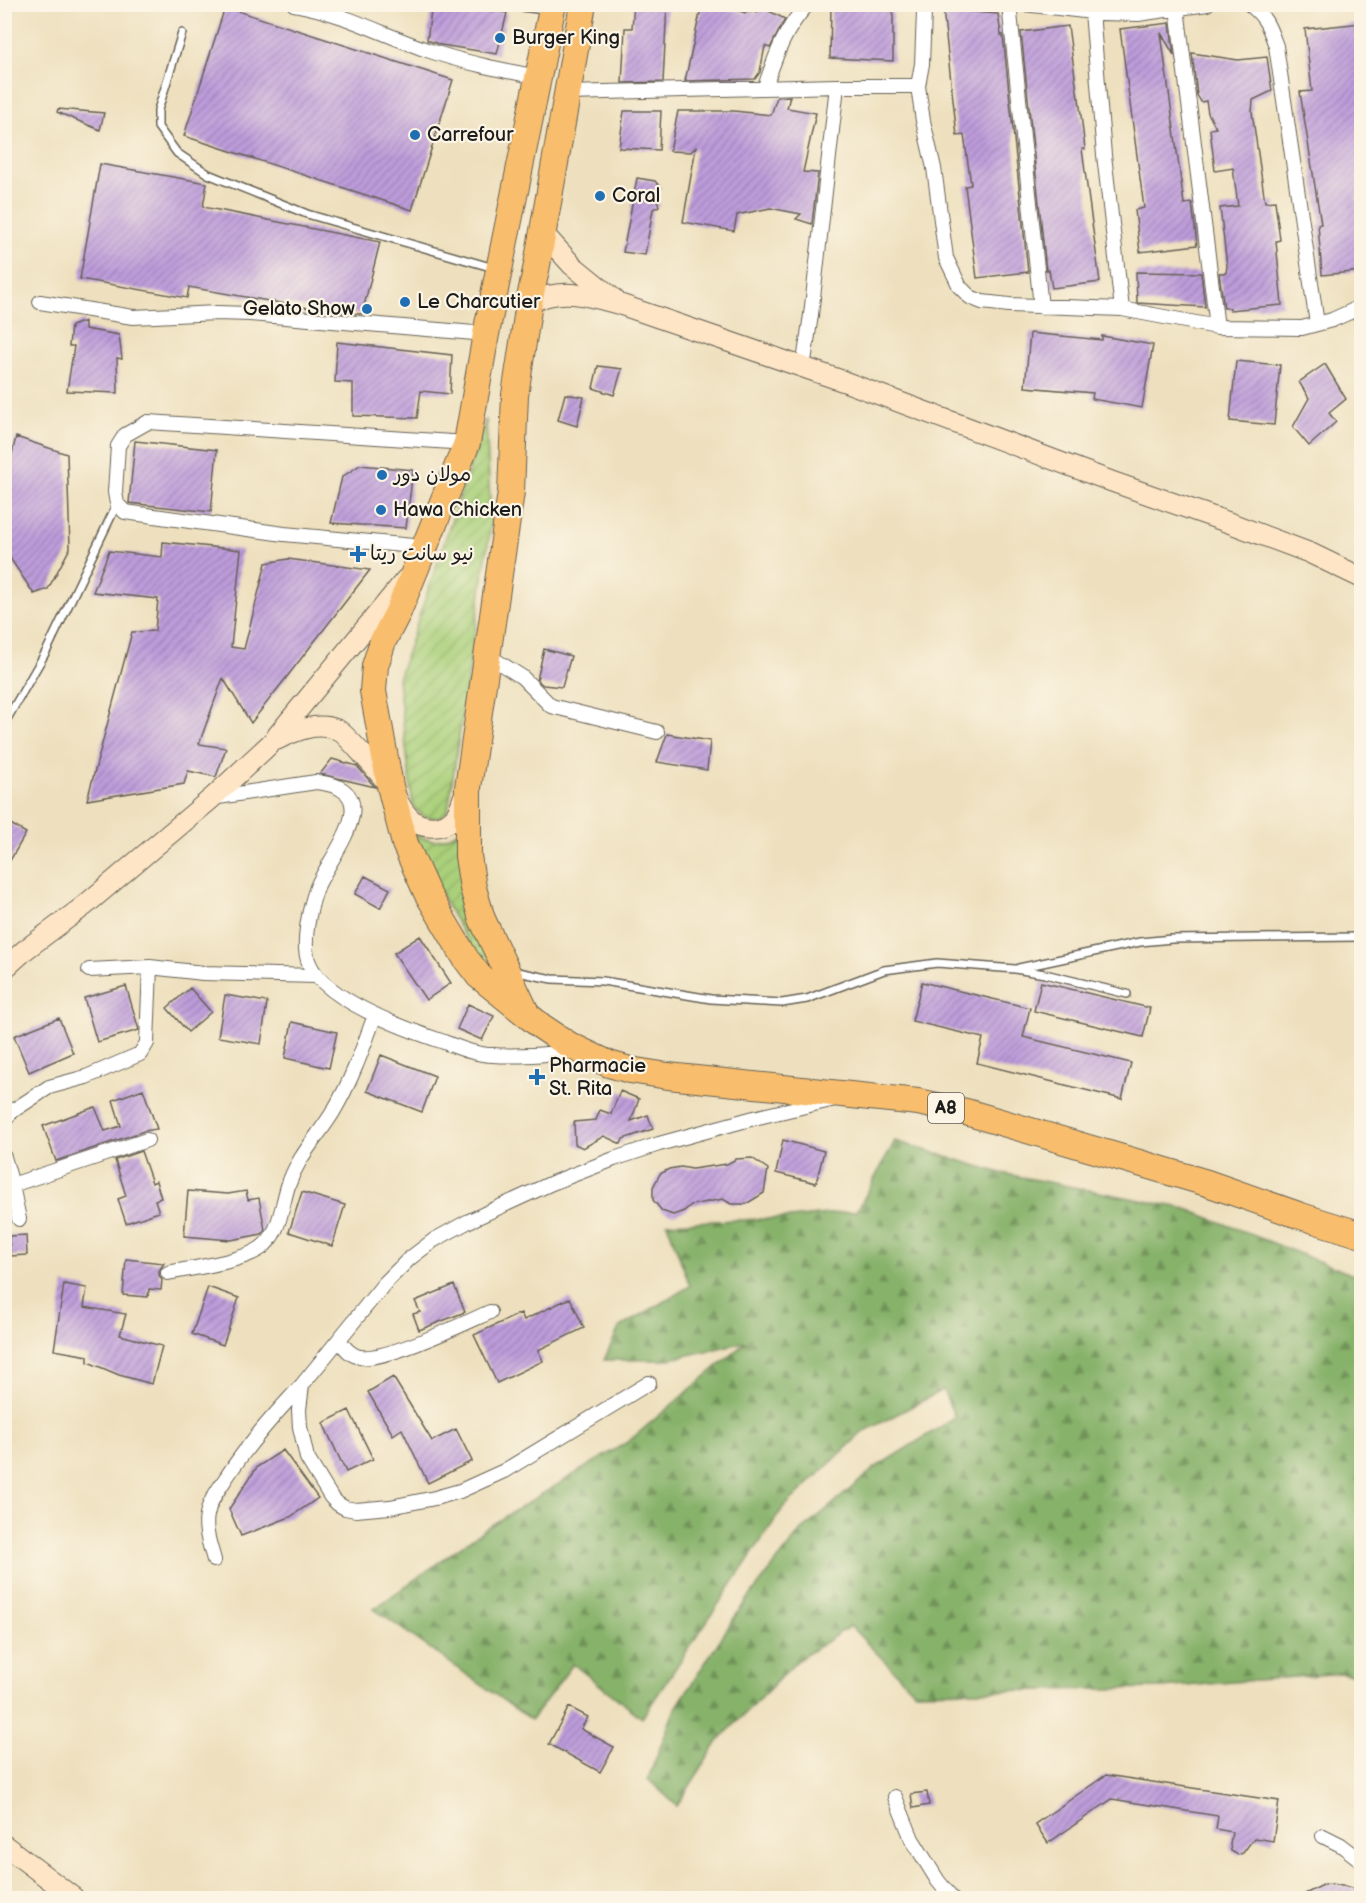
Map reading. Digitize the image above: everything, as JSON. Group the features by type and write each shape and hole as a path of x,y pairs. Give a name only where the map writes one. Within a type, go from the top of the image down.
{"highway":[{"name":"A8","path":"528,1016 482,920 473,888 468,856 468,788 511,492 515,394 529,303 583,4"},
{"name":"A8","path":"552,7 486,334 467,443 398,612 383,641 375,666 373,691 390,786 405,844 427,893 466,959 479,976 556,1037 595,1059 630,1070 918,1102 966,1112 1207,1183 1301,1216 1362,1234"}],"main road":[{"path":"543,233 572,265 619,304"},
{"path":"529,303 549,295 566,293 590,296 619,304 1250,530 1310,553 1362,578"},
{"path":"4,969 25,950 84,906 212,798 271,743 420,557"},
{"path":"271,743 306,728 328,727 341,731 390,786 407,816 420,825 440,826 456,816 468,788"},
{"path":"4,1845 74,1899"}],"street":[{"path":"294,4 321,7 428,51 456,60 538,77"},
{"path":"765,87 782,40 808,4"},
{"path":"1009,4 1041,306"},
{"path":"1024,4 1094,8 1138,14 1207,4"},
{"path":"1249,4 1267,21 1276,46 1317,324"},
{"path":"924,7 922,64 918,86 923,121 934,168 946,258 960,287 970,297 982,302 1009,305 1122,309 1217,327 1302,328 1332,320 1362,304"},
{"path":"1094,8 1104,155 1122,309"},
{"path":"1177,8 1217,327"},
{"path":"803,368 837,86"},
{"path":"567,93 765,87 918,86"},
{"path":"40,302 133,317 217,313 250,314 486,334"},
{"path":"420,557 284,534 125,512 117,504 115,492 118,446 125,435 148,422 467,443"},
{"path":"487,655 522,676 551,706 657,732"},
{"path":"212,798 316,783 332,784 347,793 351,800 353,816 317,887 306,940 308,962 316,976 333,990 375,1015 420,1034 476,1053 492,1055 581,1051"},
{"path":"89,970 150,967 203,973 316,976"},
{"path":"4,1122 11,1112 49,1087 86,1077 140,1054 147,1043 150,967"},
{"path":"168,1273 238,1258 259,1249 271,1238 276,1230 288,1186 299,1160 343,1094 375,1015"},
{"path":"214,1560 207,1533 207,1514 214,1496 243,1451 302,1385 384,1284 409,1259 434,1240 469,1221 552,1183 659,1144 851,1095"},
{"path":"12,1185 147,1140"},
{"path":"4,1158 18,1219"},
{"path":"339,1340 352,1355 372,1357 417,1342 490,1312"},
{"path":"302,1385 299,1410 300,1427 307,1458 331,1497 345,1508 356,1510 412,1503 470,1487 504,1471 649,1383"},
{"path":"895,1797 912,1839 951,1899"},
{"path":"1323,1836 1341,1845 1362,1861"}],"lane":[{"path":"495,4 552,7"},
{"path":"182,33 158,110 158,127 177,153 208,174 307,214 499,269"},
{"path":"4,723 48,650 117,504"},
{"path":"1015,969 1140,942 1172,939 1362,937"},
{"path":"505,969 537,977 603,981 711,999 762,1003 807,999 872,973 903,966 937,963 1015,969 1127,994"}],"green space":[{"path":"486,419 491,524 448,810 439,818 431,818 421,814 413,806 398,679"},
{"path":"458,832 506,990 464,936 432,876 414,834 436,840"},
{"path":"895,1141 1001,1173 1187,1209 1361,1278 1361,1676 1341,1673 1162,1688 915,1692 850,1626 798,1660 719,1740 677,1806 648,1779 674,1711 740,1609 800,1532 876,1467 955,1418 943,1390 863,1432 783,1508 642,1718 573,1664 531,1720 374,1609 488,1527 629,1441 746,1342 666,1360 604,1360 619,1328 690,1286 667,1223 790,1218 857,1211"}],"building":[{"path":"432,4 450,4 507,13 497,54 441,45 427,40"},
{"path":"634,4 667,4 663,82 622,83 625,28 632,28"},
{"path":"702,4 716,4 745,13 747,11 757,13 761,7 785,19 770,48 765,46 760,72 755,79 685,81"},
{"path":"831,5 893,6 893,61 830,58"},
{"path":"225,7 453,80 412,210 184,136"},
{"path":"943,9 998,14 1001,35 1003,35 1028,272 977,278 965,186 971,185 964,135 957,136"},
{"path":"1170,23 1174,55 1161,33 1184,204 1192,203 1197,245 1140,252 1135,210 1144,208 1120,29"},
{"path":"1362,23 1362,197 1357,198 1362,244 1362,271 1322,275 1318,224 1321,224 1300,92 1312,91 1305,29"},
{"path":"1068,26 1079,98 1085,149 1082,149 1100,282 1052,288 1049,270 1046,270 1021,32"},
{"path":"1192,53 1238,60 1267,57 1272,91 1253,100 1252,112 1265,202 1275,201 1280,240 1276,241 1282,305 1230,310 1230,308 1224,308 1219,273 1226,273 1227,266 1220,208 1238,206 1233,168 1215,171 1210,129 1216,128 1208,113 1206,101 1201,102 1197,95"},
{"path":"790,96 787,108 816,113 803,172 818,173 812,224 796,219 801,214 770,208 737,215 734,231 683,222 696,147 691,152 670,151 678,111 734,111 771,115 777,97"},
{"path":"58,109 104,113 100,130 57,112"},
{"path":"624,111 661,111 659,150 619,148"},
{"path":"100,164 207,183 203,207 380,242 362,314 332,312 189,287 187,298 80,279"},
{"path":"637,178 655,181 661,188 657,199 659,206 653,209 645,255 623,252"},
{"path":"1136,272 1201,273 1205,307 1137,303"},
{"path":"85,321 85,329 119,335 122,359 117,358 118,393 67,391 74,346 69,346 71,326"},
{"path":"1030,333 1102,340 1102,336 1153,345 1142,408 1092,399 1093,393 1025,387"},
{"path":"337,342 452,355 450,394 421,391 417,418 353,416 353,383 335,382"},
{"path":"1236,361 1280,365 1274,425 1230,421"},
{"path":"1325,364 1346,399 1329,413 1336,422 1309,446 1293,427 1309,398 1299,382"},
{"path":"598,366 622,369 614,395 593,388"},
{"path":"565,394 584,397 577,426 558,420"},
{"path":"16,437 67,454 70,548 48,589 34,594 4,549 4,487"},
{"path":"135,441 217,450 211,512 129,503"},
{"path":"360,465 413,470 406,528 331,523 342,477"},
{"path":"163,542 241,550 231,647 244,649 266,563 288,559 370,570 251,723 223,678 199,744 226,748 216,777 188,771 184,784 87,800 132,632 155,631 158,599 93,592 109,551 162,557"},
{"path":"544,649 571,656 562,687 543,685 537,680"},
{"path":"667,734 710,741 707,770 657,762"},
{"path":"332,759 357,766 375,787 320,774"},
{"path":"4,820 26,833 4,871"},
{"path":"365,876 390,889 380,908 355,894"},
{"path":"420,936 451,983 426,1000 394,953"},
{"path":"922,982 1030,1008 1023,1037 1131,1063 1122,1099 977,1063 983,1038 912,1021"},
{"path":"1041,982 1150,1008 1143,1037 1034,1011"},
{"path":"126,986 139,1030 97,1042 84,998"},
{"path":"190,988 211,1012 188,1032 167,1008"},
{"path":"225,995 267,1002 261,1044 218,1037"},
{"path":"468,1004 494,1016 482,1040 457,1029"},
{"path":"59,1018 73,1053 29,1072 14,1036"},
{"path":"292,1022 337,1032 329,1068 285,1058"},
{"path":"381,1055 435,1076 422,1112 367,1091"},
{"path":"143,1089 157,1129 144,1131 56,1161 43,1126 95,1107 105,1131 121,1126 113,1100"},
{"path":"620,1091 639,1099 631,1121 648,1115 653,1129 623,1139 621,1144 604,1136 583,1148 575,1144 574,1122 596,1120 600,1110 611,1114"},
{"path":"783,1140 824,1151 816,1183 776,1173"},
{"path":"141,1151 152,1183 156,1181 161,1198 155,1200 159,1212 126,1223 118,1199 126,1196 115,1160"},
{"path":"752,1158 768,1169 764,1193 746,1204 731,1204 723,1199 691,1205 684,1211 673,1215 662,1211 653,1200 653,1187 660,1174 669,1169 681,1167 692,1169 727,1164 736,1159"},
{"path":"188,1191 228,1194 246,1191 248,1200 259,1198 265,1230 262,1234 231,1240 184,1236"},
{"path":"302,1192 345,1205 332,1246 289,1232"},
{"path":"26,1235 27,1255 10,1256 9,1236"},
{"path":"126,1259 164,1263 159,1271 162,1280 161,1290 149,1289 148,1297 123,1295"},
{"path":"64,1284 87,1288 84,1307 126,1314 120,1335 162,1346 152,1384 119,1375 88,1362 88,1356 54,1350"},
{"path":"454,1285 465,1312 419,1330 413,1314 420,1312 415,1301"},
{"path":"208,1287 239,1298 223,1345 192,1334"},
{"path":"570,1298 584,1328 538,1350 543,1361 497,1383 474,1335 521,1313 524,1320"},
{"path":"393,1377 432,1441 456,1429 472,1461 428,1483 402,1429 393,1435 368,1392"},
{"path":"349,1410 373,1459 346,1472 323,1423"},
{"path":"283,1450 318,1498 290,1517 241,1536 229,1509 257,1467"},
{"path":"569,1707 588,1717 581,1729 614,1747 600,1772 549,1744"},
{"path":"1106,1775 1279,1801 1273,1841 1254,1838 1243,1853 1238,1855 1231,1851 1232,1832 1216,1829 1218,1816 1112,1799 1048,1843 1035,1824"},
{"path":"927,1792 929,1805 913,1808 911,1794"},
{"path":"1332,1884 1362,1890 1362,1899 1295,1899 1323,1885"}],"place":[{"name":"Burger King","path":"500,38"},
{"name":"Carrefour","path":"415,135"},
{"name":"Coral","path":"600,196"},
{"name":"Le Charcutier","path":"405,302"},
{"name":"Gelato Show","path":"367,309"},
{"name":"مولان دور","path":"382,475"},
{"name":"Hawa Chicken","path":"381,510"},
{"name":"نيو سانت ريتا","path":"358,554"},
{"name":"Pharmacie St. Rita","path":"537,1077"}]}
